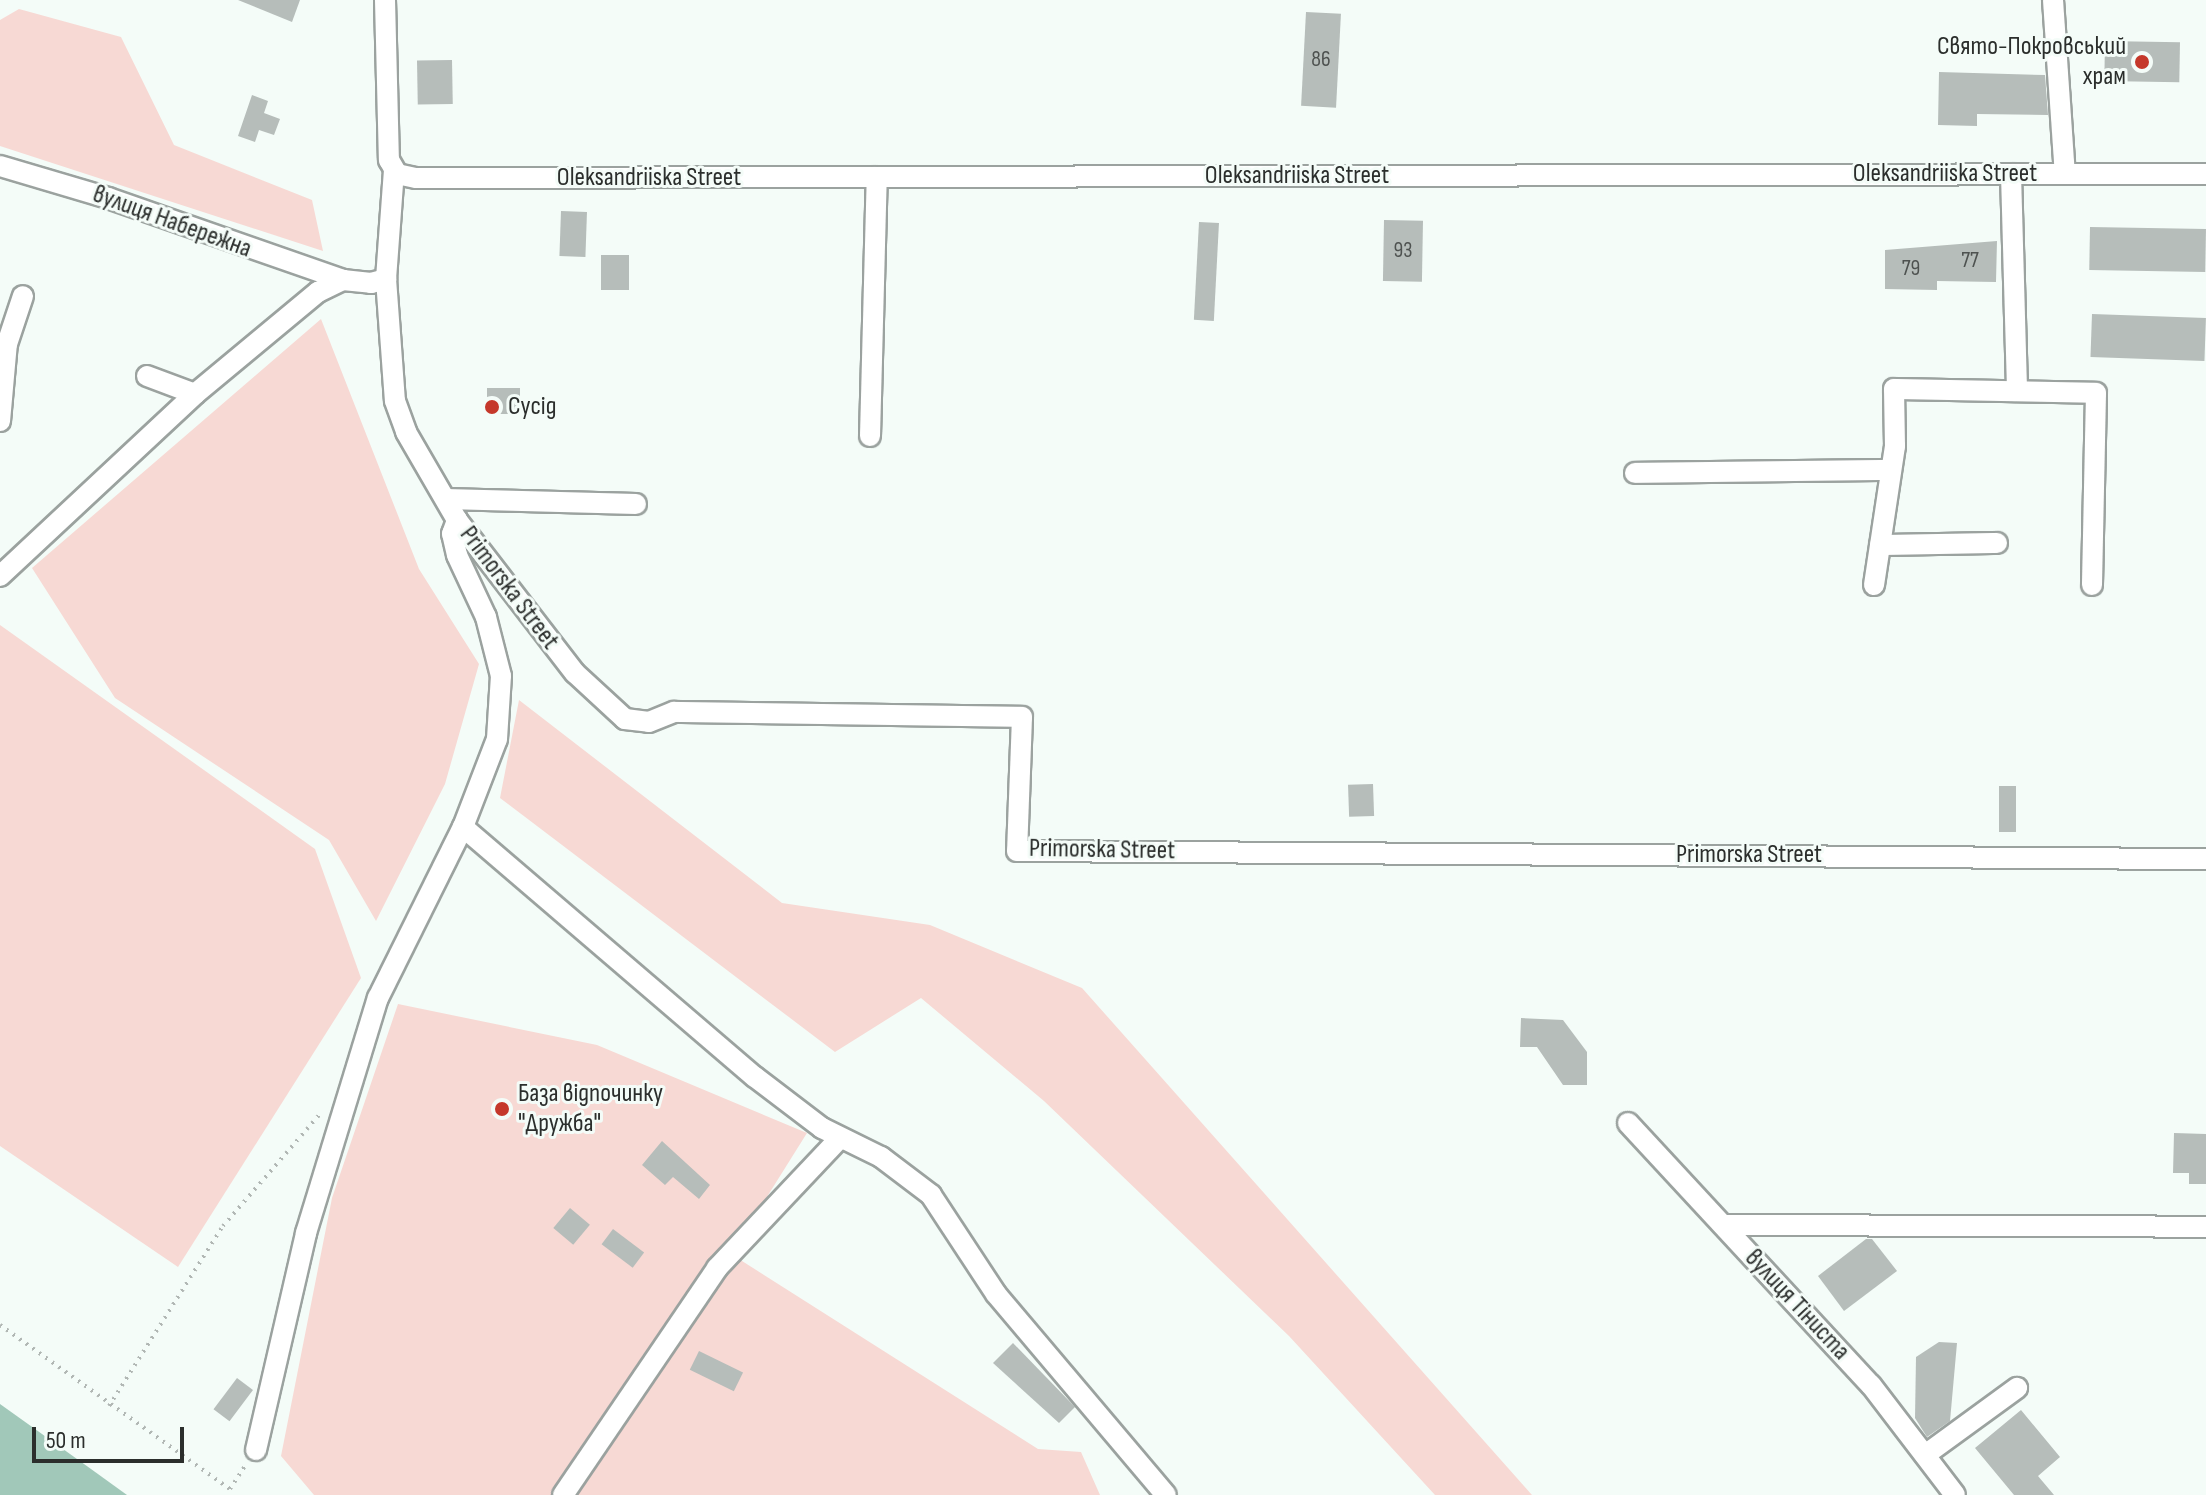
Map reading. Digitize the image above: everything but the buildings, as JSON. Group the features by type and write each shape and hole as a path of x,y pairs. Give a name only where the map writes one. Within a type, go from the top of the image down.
{"street":[{"path":"385,0 392,168 386,279 395,401 406,432 457,520"},
{"path":"2053,0 2065,174"},
{"name":"вулиця Набережна","path":"0,166 108,198 343,280"},
{"name":"Oleksandriiska Street","path":"392,168 427,178 2206,174"},
{"path":"2011,174 2017,391"},
{"path":"870,436 877,177"},
{"path":"0,576 195,394 318,292 343,280 371,283 386,279"},
{"path":"0,363 23,296"},
{"path":"0,421 7,343"},
{"path":"147,376 195,394"},
{"path":"1874,585 1891,470 1894,389 2096,393 2092,585"},
{"path":"1635,473 1891,470"},
{"path":"446,499 636,504"},
{"name":"Primorska Street","path":"256,1450 306,1233 378,998 463,827 497,739 501,676 486,617 457,555 452,534 457,520"},
{"name":"Primorska Street","path":"457,520 575,673 625,719 649,722 674,712 1022,717 1017,851 2206,859"},
{"path":"1880,545 1997,543"},
{"path":"463,827 755,1077 839,1139 881,1157 931,1195 996,1294 1166,1495"},
{"name":"вулиця Тіниста","path":"1628,1123 1871,1385 1955,1495"},
{"path":"563,1495 717,1268 839,1139"},
{"path":"1723,1225 2206,1227"},
{"path":"1925,1455 2017,1388"}],"path":[{"path":"109,1406 223,1226 308,1125 350,1090"},
{"path":"0,1325 109,1406 230,1489 256,1450"}],"shaded area":[{"path":"19,9 121,37 174,145 312,200 323,251 0,146 0,20"},
{"path":"321,319 419,569 479,664 445,784 376,921 329,840 115,698 32,568"},
{"path":"0,625 315,849 361,978 178,1267 0,1146"},
{"path":"519,700 782,903 930,925 1082,988 1532,1495 1435,1495 1289,1336 1044,1101 921,998 835,1052 500,798"},
{"path":"398,1004 597,1045 807,1133 731,1254 1038,1449 1081,1452 1100,1495 314,1495 281,1456 332,1198"},
{"path":"0,1404 91,1469 127,1495 0,1495"}],"place":[{"name":"Свято-Покровський храм","path":"2142,62"},
{"name":"Сусід","path":"492,407"},
{"name":"База відпочинку \"Дружба\"","path":"502,1109"}]}
